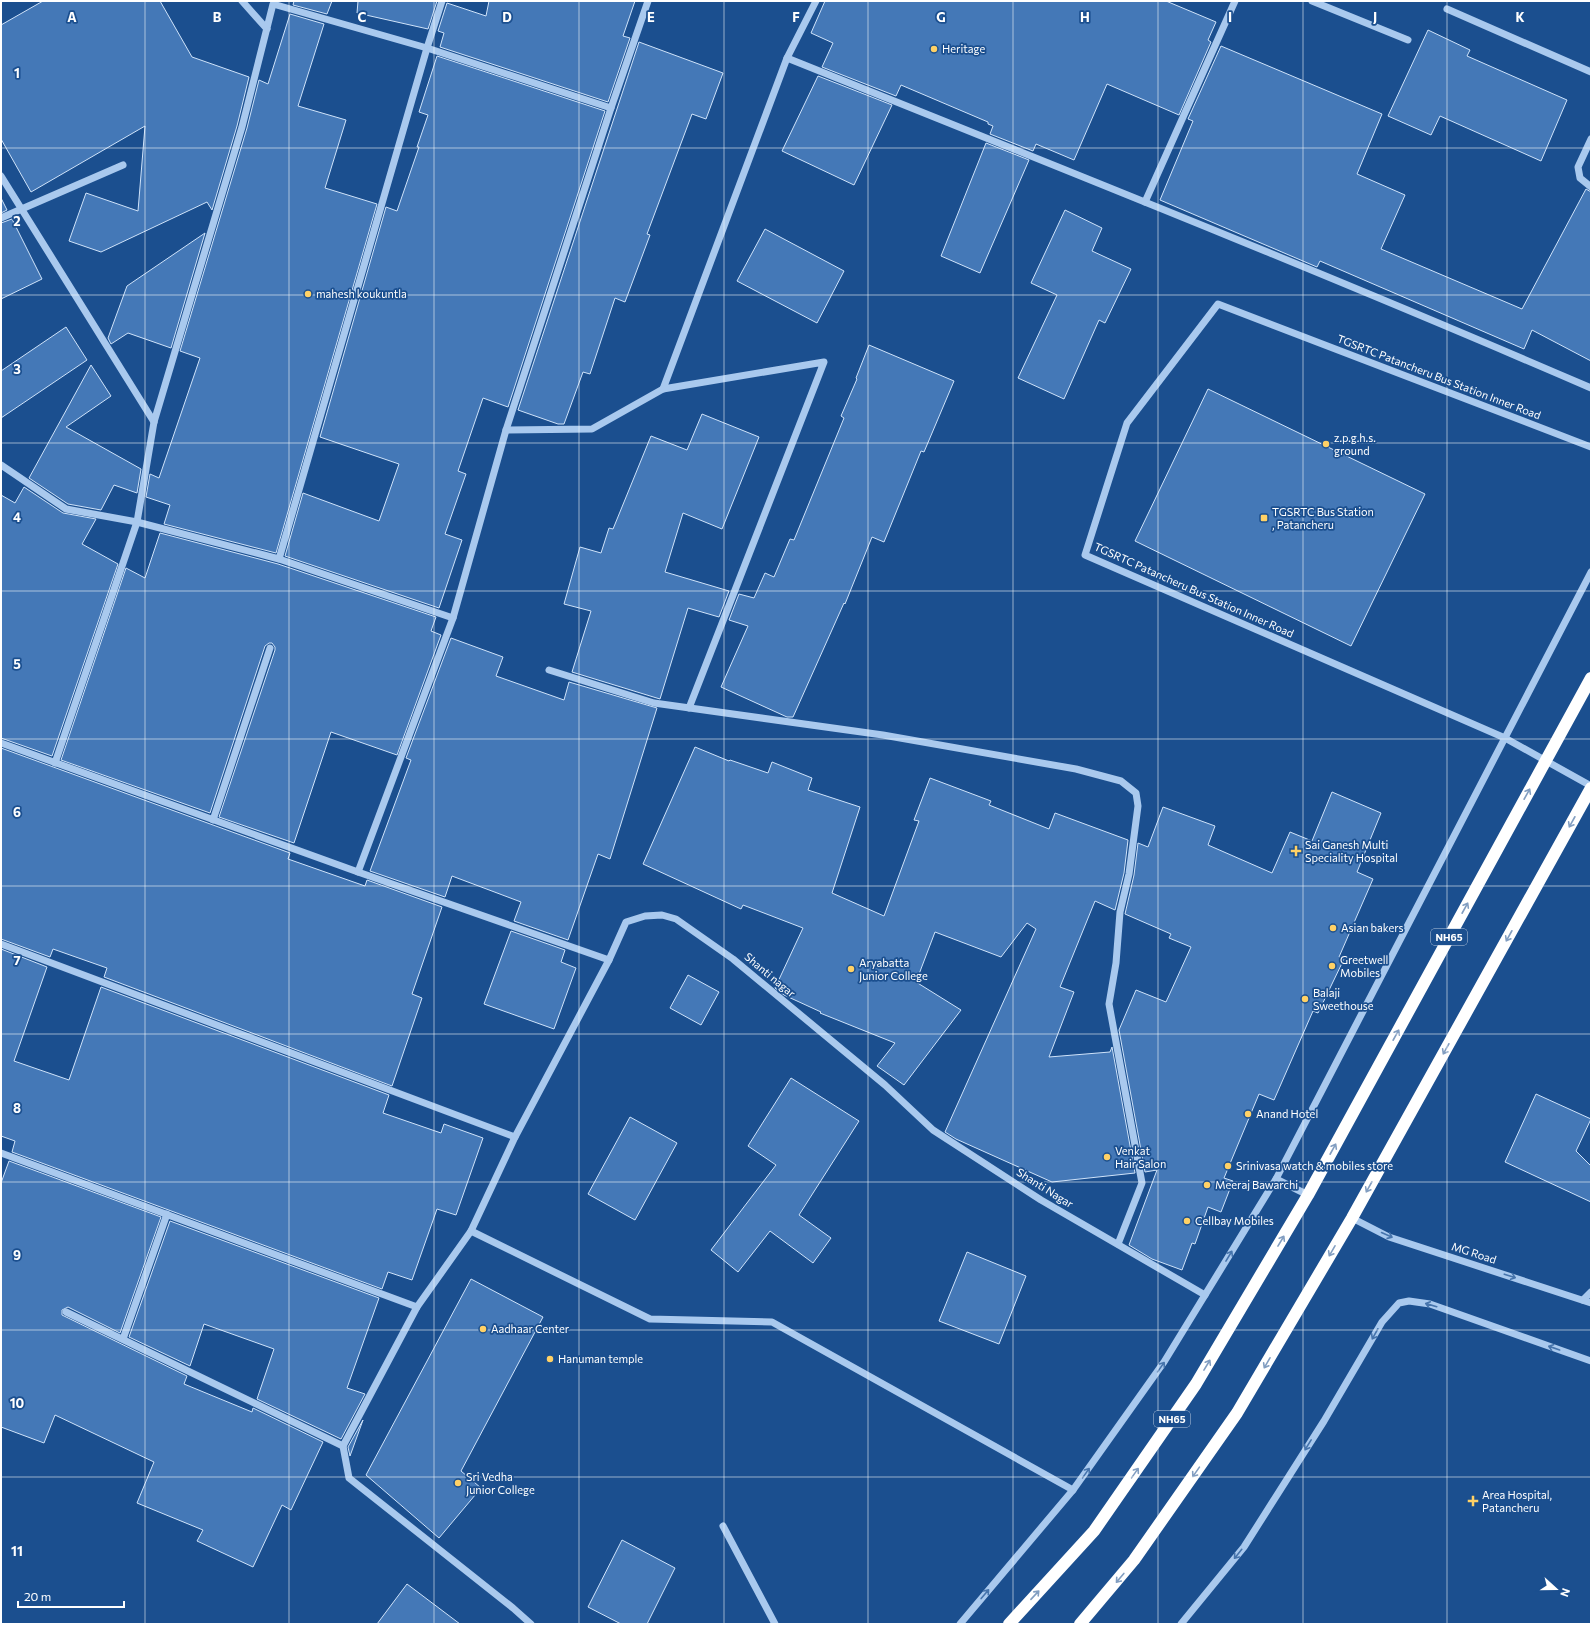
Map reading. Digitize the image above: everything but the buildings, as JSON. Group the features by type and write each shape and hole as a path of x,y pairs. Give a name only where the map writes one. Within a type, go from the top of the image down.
{"highway":[{"name":"NH65","path":"1009,1624 1094,1531 1196,1384 1308,1195 1591,678"},
{"path":"1080,1624 1134,1560 1237,1413 1352,1218 1591,787"}],"street":[{"path":"242,1 267,29"},
{"path":"279,559 427,48 442,1"},
{"path":"358,872 453,618 506,430 611,108 648,1"},
{"path":"663,389 788,58 816,1"},
{"path":"1145,202 1235,1"},
{"path":"1312,1 1408,40"},
{"path":"55,763 137,522 154,422 242,127 273,4 427,48 611,108"},
{"path":"1447,9 1591,72"},
{"path":"788,58 1456,329 1591,388"},
{"path":"1591,139 1578,167 1580,178 1591,187"},
{"path":"1,218 123,165"},
{"path":"1,176 154,422"},
{"name":"TGSRTC Patancheru Bus Station Inner Road","path":"1591,448 1218,304 1127,423 1085,555 1505,738 1591,787"},
{"path":"506,430 592,429 663,389 824,362 689,708"},
{"path":"1,465 66,508 137,522 279,559 453,618"},
{"path":"960,1624 1073,1490 1164,1362 1276,1179 1591,572"},
{"path":"213,820 270,648"},
{"path":"549,670 654,703 883,735 1076,769 1121,781 1136,793 1138,806 1129,874 1120,912 1116,963 1109,1004 1142,1183 1118,1244"},
{"path":"1,743 358,872 609,960 516,1138 471,1231 417,1307 343,1446 349,1478 513,1608 531,1624"},
{"name":"Shanti nagar","path":"609,960 626,922 645,916 662,915 676,919 733,959 885,1085"},
{"path":"1,944 516,1138"},
{"name":"Shanti Nagar","path":"885,1085 933,1130 1041,1200 1205,1295"},
{"path":"1,1153 417,1307"},
{"path":"1276,1179 1308,1195"},
{"path":"123,1339 167,1214"},
{"name":"MG Road","path":"1352,1218 1389,1237 1591,1303"},
{"path":"471,1231 650,1319 772,1322 1073,1490"},
{"path":"1583,1300 1591,1292"},
{"path":"1181,1624 1244,1547 1324,1421 1382,1322 1399,1303 1409,1300 1430,1304 1591,1361"},
{"path":"66,1312 343,1446"},
{"path":"723,1526 775,1624"}],"place":[{"name":"Heritage","path":"934,49"},
{"name":"mahesh koukuntla","path":"308,294"},
{"name":"z.p.g.h.s. ground","path":"1326,444"},
{"name":"TGSRTC Bus Station , Patancheru","path":"1264,518"},
{"name":"Sai Ganesh Multi Speciality Hospital","path":"1296,851"},
{"name":"Asian bakers","path":"1333,928"},
{"name":"Greetwell Mobiles","path":"1332,966"},
{"name":"Aryabatta Junior College","path":"851,969"},
{"name":"Balaji Sweethouse","path":"1305,999"},
{"name":"Anand Hotel","path":"1248,1114"},
{"name":"Venkat Hair Salon","path":"1107,1157"},
{"name":"Srinivasa watch & mobiles store","path":"1228,1166"},
{"name":"Meeraj Bawarchi","path":"1207,1185"},
{"name":"Cellbay Mobiles","path":"1187,1221"},
{"name":"Aadhaar Center","path":"483,1329"},
{"name":"Hanuman temple","path":"550,1359"},
{"name":"Sri Vedha Junior College","path":"458,1483"},
{"name":"Area Hospital, Patancheru","path":"1473,1501"}]}
